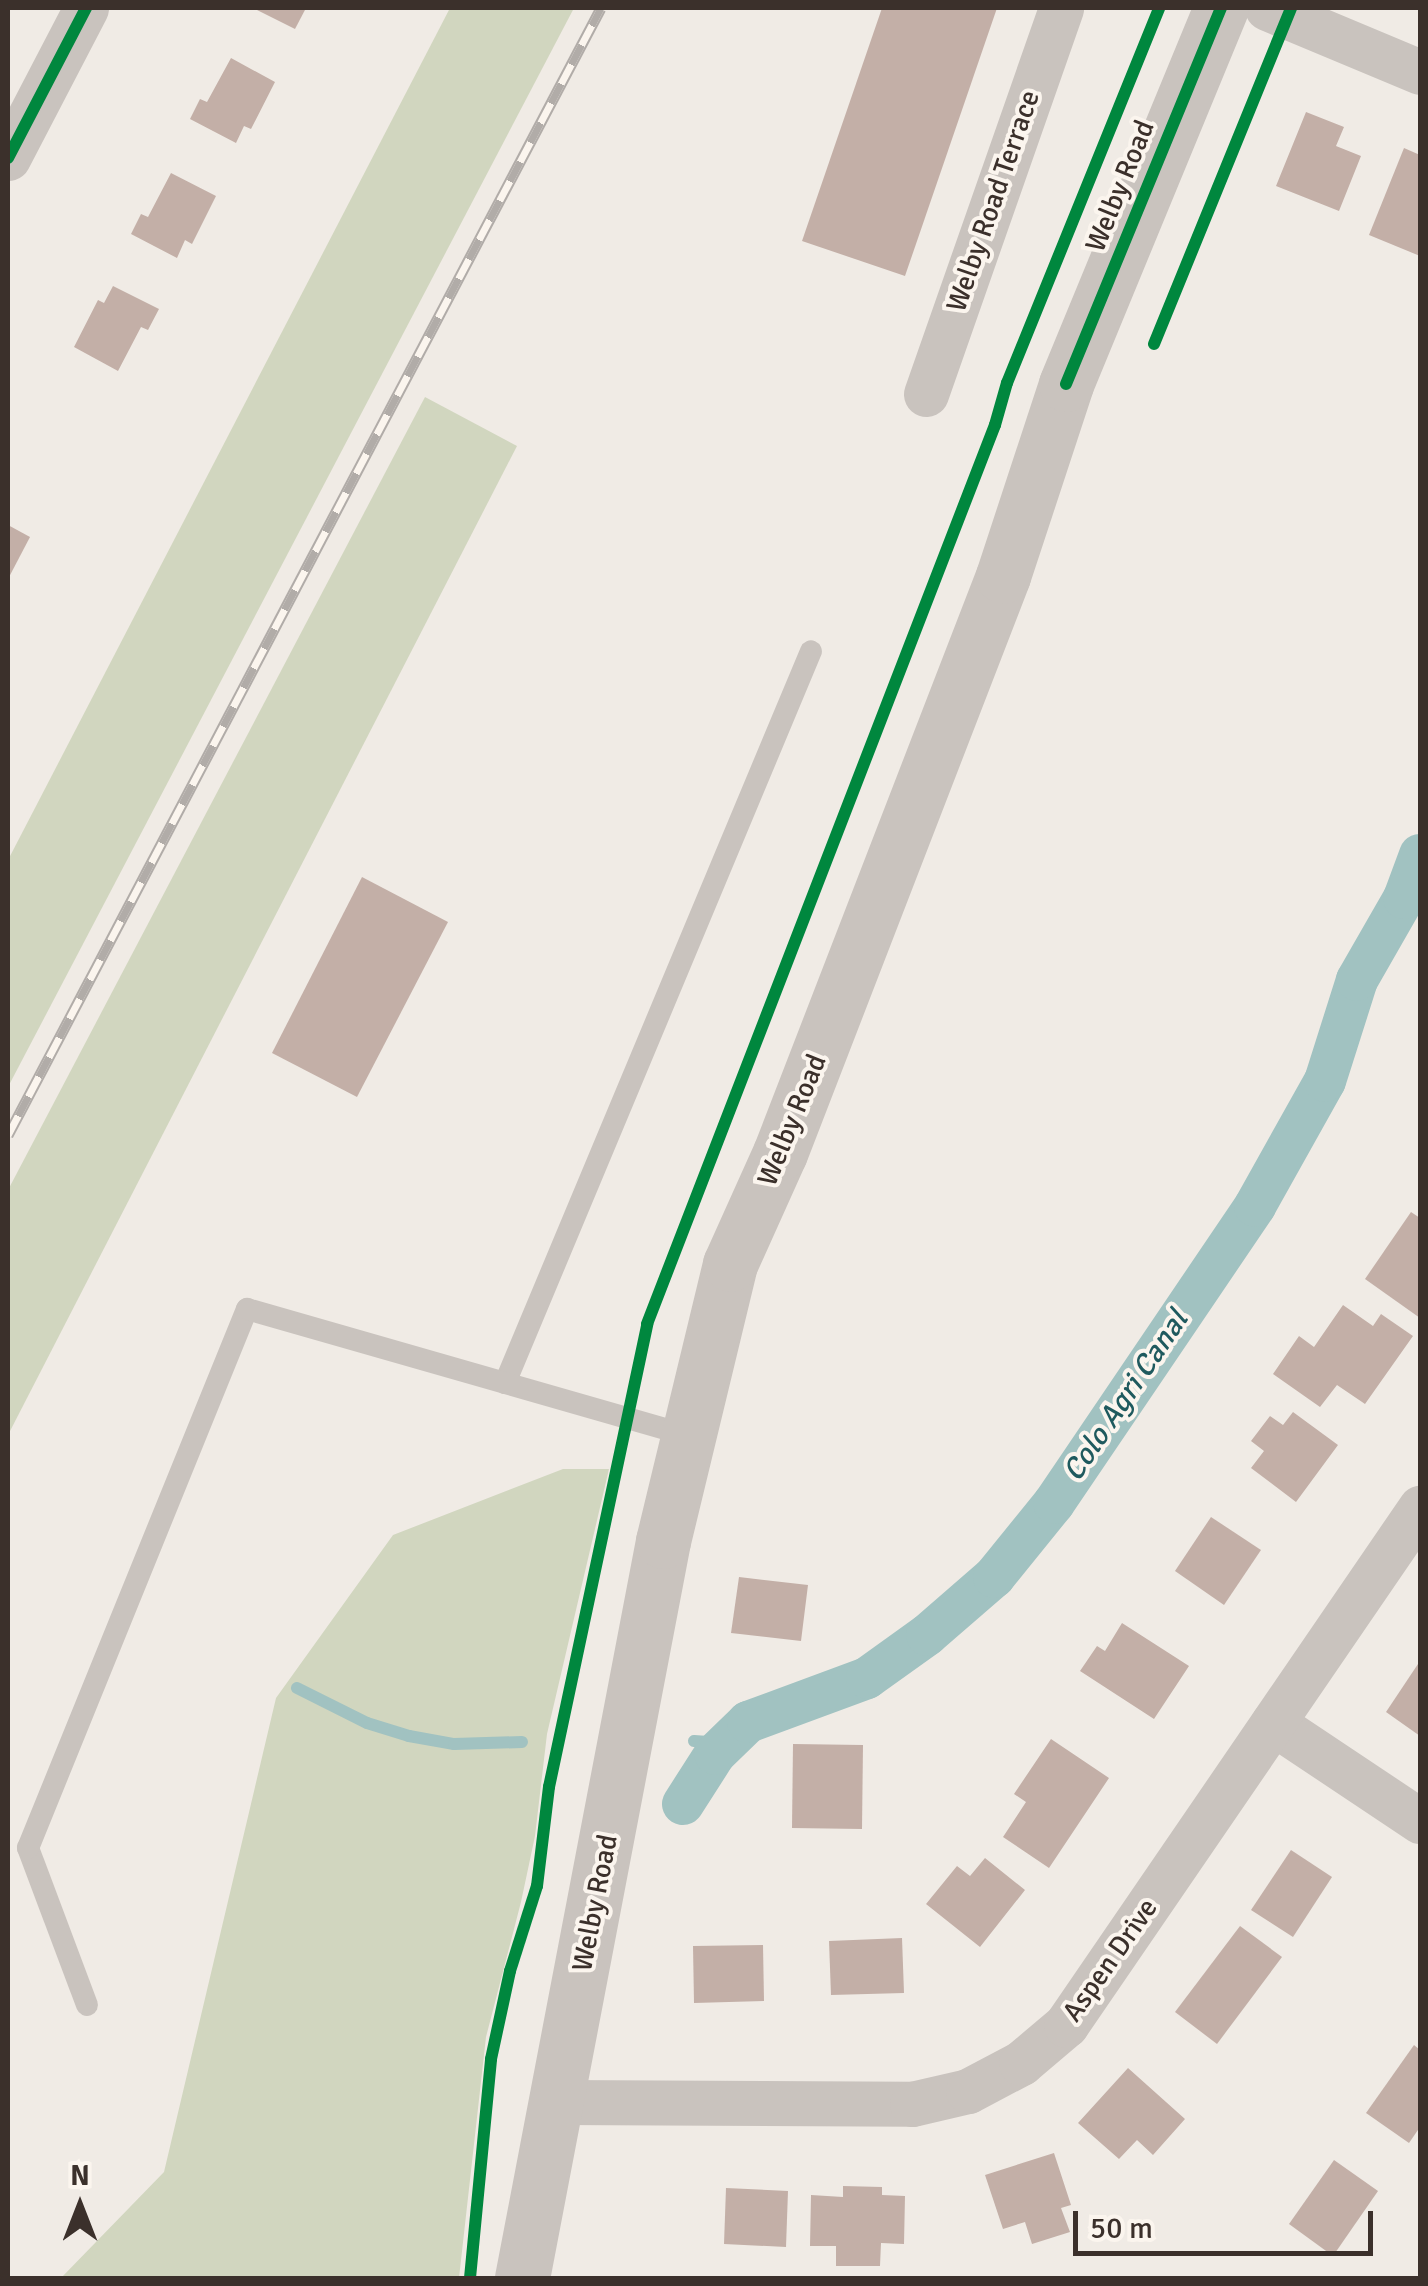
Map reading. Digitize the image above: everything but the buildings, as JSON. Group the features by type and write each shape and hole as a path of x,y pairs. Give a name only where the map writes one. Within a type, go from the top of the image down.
{"street":[{"path":"8,158 86,8"},
{"name":"Welby Road Terrace","path":"926,394 1061,8"},
{"name":"Welby Road","path":"522,2278 686,1435 730,1264 780,1153 1003,576 1066,384 1221,8"},
{"path":"1267,8 1420,72"},
{"name":"Aspen Drive","path":"558,2102 912,2104 968,2091 1021,2063 1066,2025 1420,1508"},
{"path":"1273,1723 1420,1822"}],"lane":[{"path":"504,1383 811,651"},
{"path":"88,2006 28,1848 248,1309 686,1435"}],"green space":[{"path":"450,8 574,8 8,1087 8,860"},
{"path":"425,397 517,446 8,1435 8,1190"},
{"path":"563,1469 609,1469 547,1734 535,1836 521,1902 486,2037 459,2278 61,2278 164,2172 276,1698 393,1535"}],"waterway":[{"name":"Colo Agri Canal","path":"683,1804 715,1754 748,1722 867,1678 927,1635 994,1577 1054,1503 1255,1206 1325,1081 1357,980 1404,898 1420,855"},
{"path":"297,1688 367,1723 409,1736 454,1744 522,1742"},
{"path":"694,1741 726,1743"}],"railway":[{"path":"8,1135 601,8"}],"cycle path":[{"path":"8,158 86,8"},
{"path":"470,2278 491,2059 510,1971 537,1886 549,1787 647,1324 995,425 1007,383 1159,8"},
{"path":"1066,384 1221,8"},
{"path":"1154,344 1291,8"}]}
